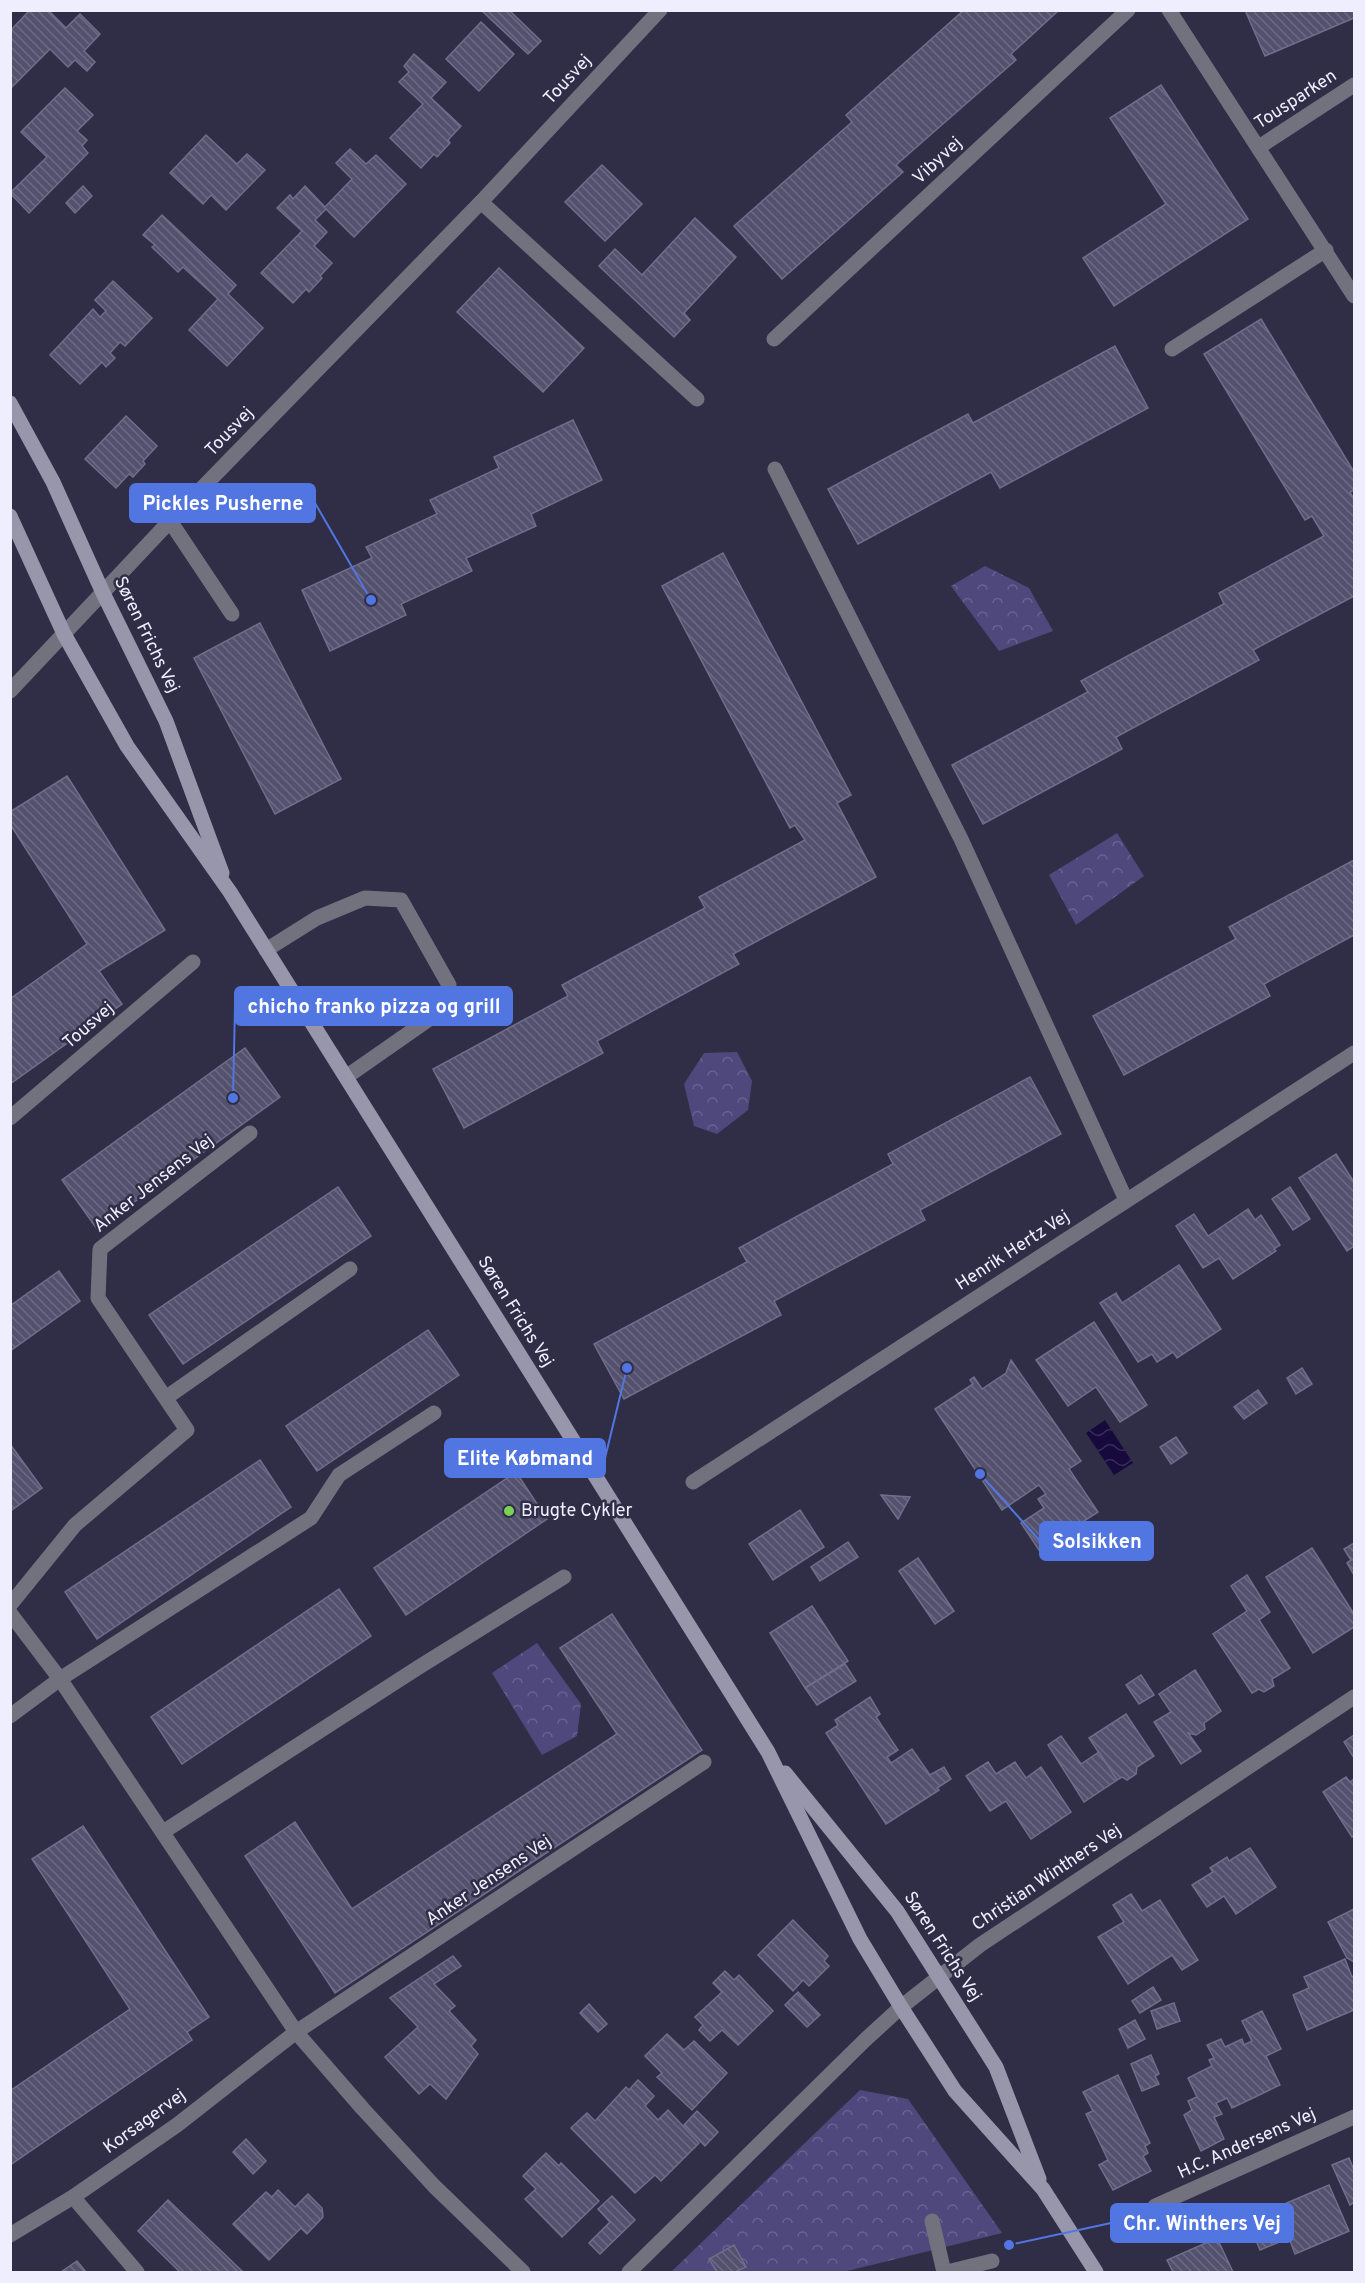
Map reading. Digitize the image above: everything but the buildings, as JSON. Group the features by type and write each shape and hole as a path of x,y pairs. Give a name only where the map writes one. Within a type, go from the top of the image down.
{"street":[{"name":"Tousvej","path":"10,691 170,521 481,202 660,10"},
{"name":"Vibyvej","path":"774,339 1128,10"},
{"path":"1170,10 1354,296"},
{"name":"Tousparken","path":"1259,147 1354,85"},
{"path":"481,202 697,399"},
{"path":"1172,349 1326,250"},
{"name":"Søren Frichs Vej","path":"10,403 53,482 103,593 166,722 230,892"},
{"path":"775,469 961,838 1126,1200"},
{"name":"Søren Frichs Vej","path":"10,516 64,634 127,746 230,892 768,1752 860,1939 902,2007 955,2091 1043,2189 1096,2272"},
{"path":"170,521 232,614"},
{"path":"266,950 317,918 365,898 401,900 449,985 442,1010 346,1077"},
{"name":"Tousvej","path":"10,1118 193,962"},
{"name":"Henrik Hertz Vej","path":"693,1482 1354,1053"},
{"name":"Anker Jensens Vej","path":"10,1605 75,1525 186,1430 98,1298 100,1249 250,1133"},
{"path":"166,1397 350,1269"},
{"path":"10,1716 60,1679 311,1518 339,1475 434,1413"},
{"path":"163,1832 419,1667 564,1577"},
{"path":"10,1613 60,1679 296,2032 434,2186 523,2272"},
{"name":"Christian Winthers Vej","path":"629,2272 860,2044 939,1977 980,1945 1354,1696"},
{"name":"Søren Frichs Vej","path":"768,1752 897,1911 996,2067 1043,2189"},
{"name":"Anker Jensens Vej","path":"296,2032 704,1762"},
{"name":"Korsagervej","path":"10,2235 74,2197 177,2125 296,2032"},
{"name":"H.C. Andersens Vej","path":"1155,2206 1354,2117"},
{"path":"74,2197 137,2272"},
{"path":"932,2221 946,2272 992,2261"}],"green space":[{"path":"985,566 1029,588 1053,631 999,651 951,586"},
{"path":"1117,833 1144,876 1076,925 1049,875"},
{"path":"737,1052 752,1081 748,1110 717,1134 694,1126 684,1084 704,1053"},
{"path":"537,1643 581,1704 577,1736 542,1755 492,1673"},
{"path":"860,2090 908,2099 1002,2233 843,2272 671,2272"}],"water":[{"path":"1105,1420 1133,1463 1114,1475 1086,1433"}],"place":[{"name":"Pickles Pusherne","path":"371,600"},
{"name":"chicho franko pizza og grill","path":"233,1098"},
{"name":"Elite Købmand","path":"627,1368"},
{"name":"Solsikken","path":"980,1474"},
{"name":"Brugte Cykler","path":"509,1511"},
{"name":"Chr. Winthers Vej","path":"1009,2245"}]}
